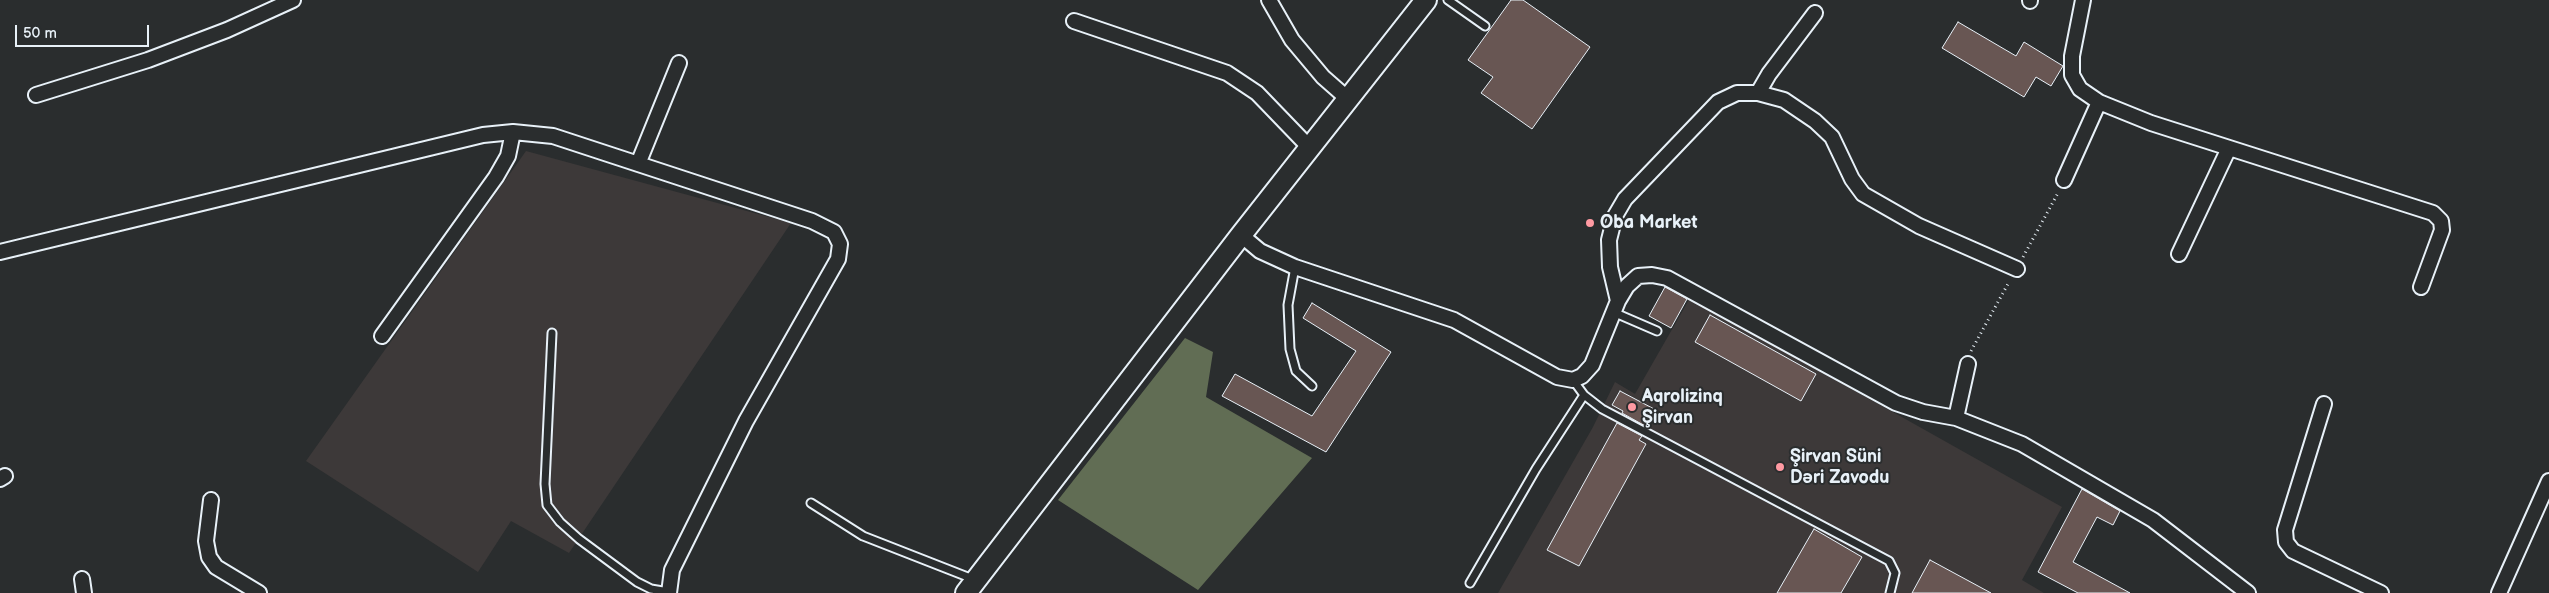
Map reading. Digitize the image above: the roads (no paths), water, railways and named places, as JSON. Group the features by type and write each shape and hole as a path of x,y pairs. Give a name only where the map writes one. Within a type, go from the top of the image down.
{"main road":[{"path":"971,587 1240,235 1426,0"}],"street":[{"path":"36,95 148,60 227,30 293,0"},
{"path":"1268,0 1292,40 1323,78 1348,99"},
{"path":"2083,0 2072,56 2072,75 2080,89 2099,102 2151,124 2433,213 2441,220 2442,230 2421,287"},
{"path":"1758,94 1769,74 1815,13"},
{"path":"1074,22 1227,73 1257,93 1310,148"},
{"path":"638,164 679,63"},
{"path":"1615,307 1610,267 1610,240 1615,216 1625,198 1718,102 1737,93 1758,94 1784,100 1815,120 1832,138 1852,180 1863,194 1919,226 2017,269"},
{"path":"2064,180 2099,102"},
{"path":"382,336 496,177 508,156 513,132"},
{"path":"0,252 483,135 513,132 553,136 812,221 834,232 840,244 838,259 746,421 672,570 669,592"},
{"path":"2179,254 2229,148"},
{"path":"1240,235 1260,250 1296,267 1454,320 1557,377 1573,380 1582,376 1592,365 1615,307 1638,276 1652,275 1667,278 1896,403 1923,412 1956,418 2022,444 2153,520 2248,593"},
{"path":"1956,418 1968,364"},
{"path":"2324,404 2285,530 2286,542 2293,551 2381,593"},
{"path":"2498,593 2549,481"},
{"path":"211,500 206,541 209,557 216,567 259,593"}],"lane":[{"path":"1448,0 1485,26"},
{"path":"1296,267 1290,286 1288,305 1290,349 1296,371 1312,386"},
{"path":"1615,307 1657,331"},
{"path":"552,333 545,484 547,505 560,522 579,539 637,582 651,589 669,592"},
{"path":"1573,380 1584,395 1602,409 1889,561 1895,572 1890,593"},
{"path":"1470,583 1536,469 1584,395"},
{"path":"811,503 863,536 971,587"}],"place":[{"name":"Oba Market","path":"1590,223"},
{"name":"Aqrolizinq Şirvan","path":"1632,407"},
{"name":"Şirvan Süni Dəri Zavodu","path":"1780,467"}]}
